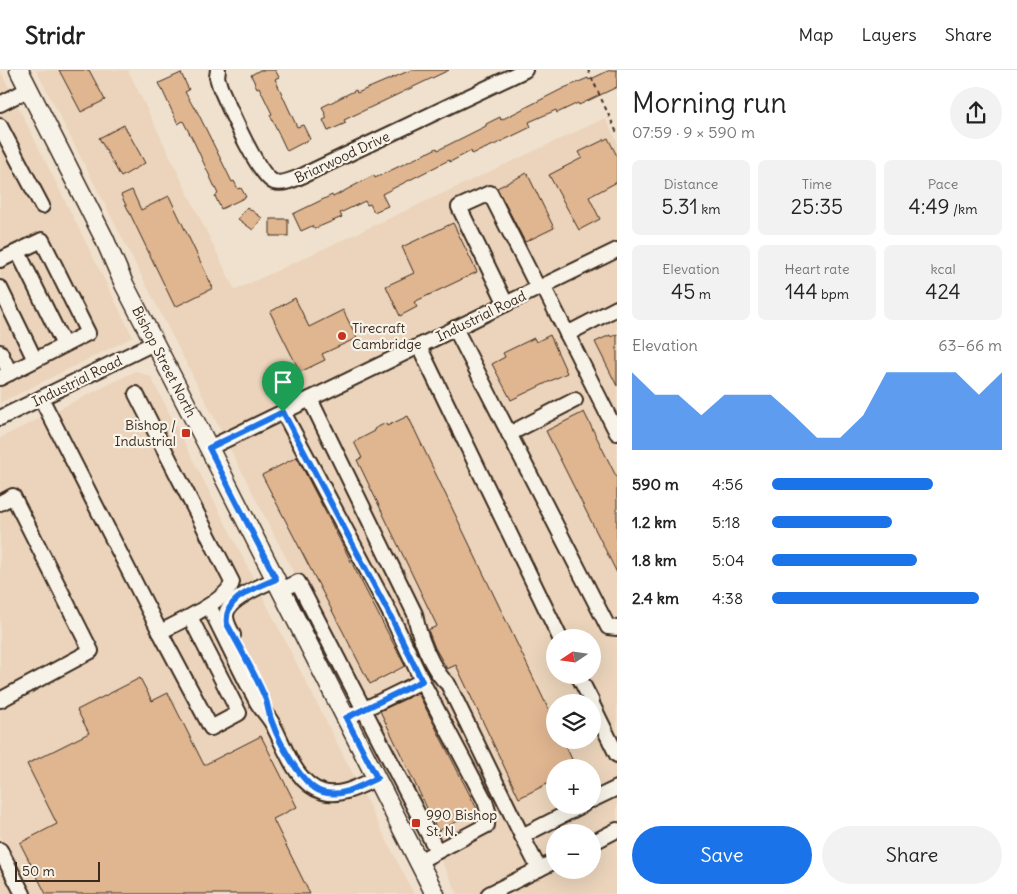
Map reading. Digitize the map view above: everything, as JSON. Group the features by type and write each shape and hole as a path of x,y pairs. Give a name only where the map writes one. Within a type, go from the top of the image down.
{"main road":[{"name":"Bishop Street North","path":"19,70 104,238 124,284 435,894"}],"street":[{"name":"Briarwood Drive","path":"218,70 217,77 220,87 255,159 264,174 274,182 289,181 304,175 525,70"},
{"path":"0,104 29,89"},
{"path":"0,126 42,206"},
{"path":"506,304 459,207 490,193 617,433"},
{"path":"0,260 42,240 88,333 5,375 0,352"},
{"name":"Industrial Road","path":"209,448 617,250"},
{"path":"18,252 64,345"},
{"path":"0,288 35,360"},
{"path":"566,334 617,308"},
{"path":"455,328 608,627 617,628"},
{"name":"Industrial Road","path":"1,416 154,343"},
{"path":"419,346 556,629"},
{"path":"136,394 232,582 228,590 209,606 160,632"},
{"path":"41,398 211,728 239,713 190,617"},
{"path":"310,399 415,614 417,630 440,678 448,684 539,869"},
{"path":"509,434 575,400"},
{"path":"283,412 485,801 488,811 487,825 419,861"},
{"path":"0,503 13,496 91,651 0,700"},
{"path":"272,722 266,700 227,624 226,615 229,606 235,600 278,584 298,582 437,851"},
{"path":"209,606 258,704 272,722 295,768 305,781 314,789 334,794 348,791 377,778"},
{"path":"346,718 422,681"},
{"path":"601,722 617,755"},
{"path":"601,796 617,788"},
{"path":"522,836 565,814"},
{"path":"601,838 617,830"},
{"path":"0,850 23,894"},
{"path":"489,894 546,866"}],"path":[{"path":"588,70 617,133"}],"shaded area":[{"path":"0,70 133,337 0,403"},
{"path":"36,70 128,70 235,290 605,118 617,141 617,894 458,894"},
{"path":"136,371 151,377 414,894 0,894 0,438"}],"building":[{"path":"59,70 89,70 105,100 81,112"},
{"path":"260,70 275,70 279,77 275,79 297,127 303,125 310,139 287,151 270,115 272,114 251,75"},
{"path":"411,70 449,70 344,120 346,123 328,131 323,120 327,118 322,107 356,90 357,93"},
{"path":"610,70 617,70 617,87 579,105 578,103 557,113 556,110 529,122 531,127 472,154 471,151 450,162 449,160 382,194 388,206 374,212 370,204 367,205 365,201 340,213 342,217 314,229 312,226 301,231 293,214 332,195 333,197 374,175 375,178 437,148 438,150 500,117 501,120 564,88 588,78 589,80"},
{"path":"181,73 189,90 185,92 195,107 232,182 234,181 238,189 241,188 246,197 221,209 215,196 218,194 194,142 183,121 178,124 159,83"},
{"path":"124,125 145,163 121,177 99,138"},
{"path":"608,138 617,156 617,182 589,197 600,219 579,230 549,175 582,158 579,152"},
{"path":"527,173 554,228 525,242 497,188"},
{"path":"132,190 141,210 169,196 213,288 175,307 121,195"},
{"path":"247,207 262,218 253,230 238,219"},
{"path":"270,219 288,219 288,236 270,236"},
{"path":"453,223 477,272 414,302 417,307 400,316 386,286 414,273 402,247"},
{"path":"295,298 309,327 343,310 357,338 322,354 325,360 300,372 270,312"},
{"path":"617,334 617,386 595,342"},
{"path":"550,335 567,373 511,400 492,364 505,357 503,353 534,338 536,342"},
{"path":"584,412 617,478 617,573 546,431"},
{"path":"408,416 546,704 546,749 567,749 572,759 546,759 546,784 519,798 456,665 447,669 435,648 428,630 437,626 357,460 362,458 354,442 386,423 387,426"},
{"path":"297,457 405,666 370,684 262,475"},
{"path":"140,678 152,701 168,693 204,765 261,736 297,807 273,819 310,894 46,894 20,843 57,824 27,764 89,733 77,710"},
{"path":"418,693 478,811 438,831 380,711"}],"place":[{"name":"Tirecraft Cambridge","path":"342,336"},
{"name":"Bishop / Industrial","path":"186,433"},
{"name":"990 Bishop St. N.","path":"416,823"}],"route":[{"path":"283,412 390,615 422,681 346,718 377,778 348,791 334,794 314,789 295,768 272,722 266,700 227,624 226,615 229,606 235,600 276,579 209,448 283,412"}]}
